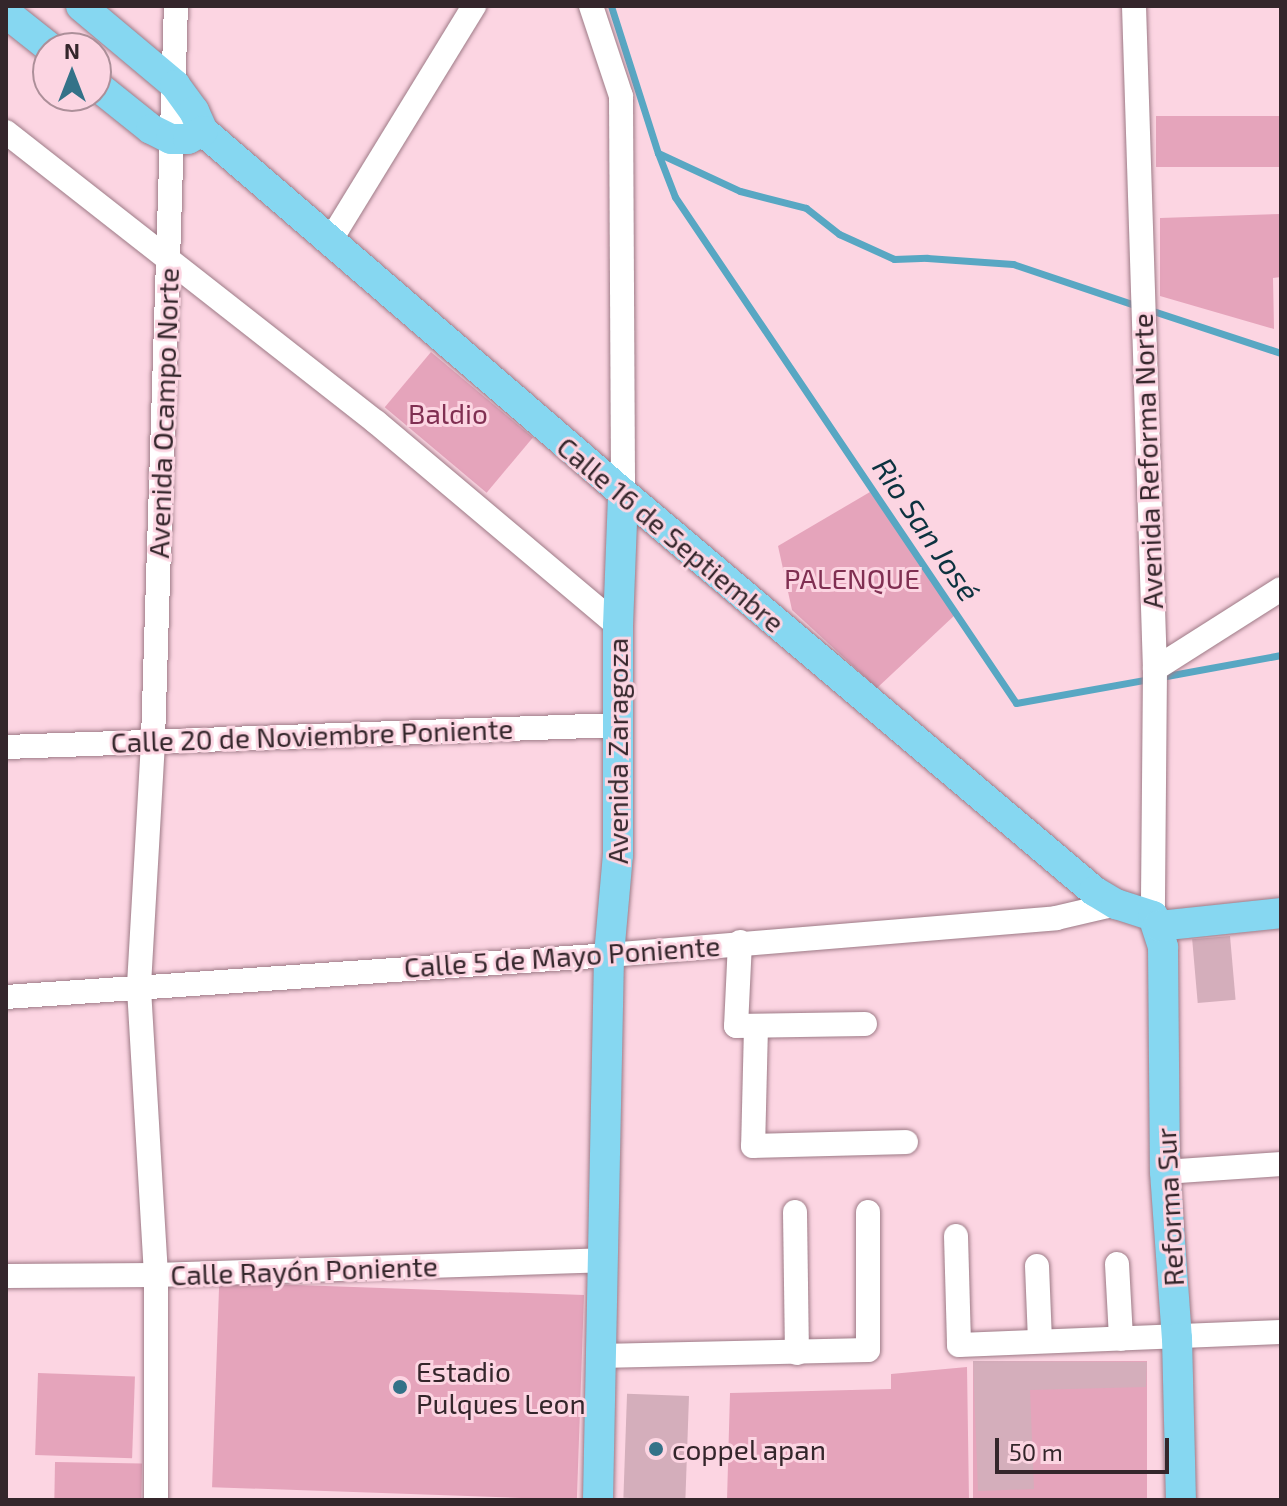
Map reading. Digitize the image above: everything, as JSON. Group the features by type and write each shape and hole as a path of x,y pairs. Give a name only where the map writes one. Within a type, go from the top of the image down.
{"main road":[{"name":"Calle 16 de Septiembre","path":"81,6 175,85 194,111 203,131 623,493 1094,891 1156,921"},
{"path":"6,13 32,34"},
{"path":"112,98 151,129 171,139 188,139 203,131"},
{"name":"Avenida Zaragoza","path":"598,1500 609,955 618,855 618,626 623,493"},
{"path":"1156,921 1281,913"},
{"name":"Reforma Sur","path":"1156,921 1163,947 1165,1172 1177,1338 1181,1500"}],"street":[{"name":"Avenida Ocampo Norte","path":"153,740 176,6"},
{"path":"330,241 474,6"},
{"name":"Avenida Zaragoza","path":"591,6 621,96 623,493"},
{"name":"Avenida Reforma Norte","path":"1134,6 1140,130 1140,286 1155,669 1156,921"},
{"path":"6,132 376,422 618,626"},
{"path":"1155,669 1281,589"},
{"name":"Calle 20 de Noviembre Poniente","path":"6,747 618,725"},
{"path":"153,740 139,985 156,1275 156,1500"},
{"name":"Calle 5 de Mayo Poniente","path":"6,997 139,985 609,955 1056,918 1116,904"},
{"path":"740,942 736,1026 865,1024"},
{"path":"756,1027 753,1146 906,1142"},
{"path":"1165,1172 1281,1164"},
{"path":"795,1212 797,1353"},
{"path":"600,1356 868,1350 868,1212"},
{"path":"956,1236 959,1345 1281,1332"},
{"name":"Calle Rayón Poniente","path":"6,1276 156,1275 603,1260"},
{"path":"1117,1264 1121,1339"},
{"path":"1037,1266 1040,1341"}],"green space":[{"path":"1156,116 1281,116 1281,167 1156,167"},
{"path":"1281,214 1281,277 1273,278 1274,329 1160,296 1160,218"},
{"name":"Baldio","path":"431,352 533,437 487,493 385,407"},
{"name":"PALENQUE","path":"870,492 956,614 877,688 792,610 778,546"},
{"name":"Estadio Pulques Leon","path":"219,1282 584,1295 577,1500 212,1487"},
{"path":"973,1361 1147,1361 1147,1500 973,1500"},
{"path":"967,1367 969,1500 727,1500 730,1393 891,1389 891,1374"},
{"path":"38,1373 135,1376 132,1458 35,1455"},
{"path":"55,1462 142,1464 141,1500 54,1500"}],"building":[{"path":"1230,936 1236,1000 1198,1003 1192,939"},
{"path":"973,1361 1147,1362 1146,1387 1030,1390 1034,1489 978,1491"},
{"name":"coppel apan","path":"627,1394 689,1396 685,1500 623,1498"}],"waterway":[{"name":"Rio San José","path":"611,6 658,153 740,191 806,208 839,234 894,259 1013,264 1138,306"},
{"name":"Rio San José","path":"658,153 675,197 1016,703 1149,679"},
{"name":"Rio San José","path":"1150,310 1281,353"},
{"name":"Rio San José","path":"1161,677 1281,655"}],"place":[{"name":"Estadio Pulques Leon","path":"400,1387"},
{"name":"coppel apan","path":"656,1449"}]}
